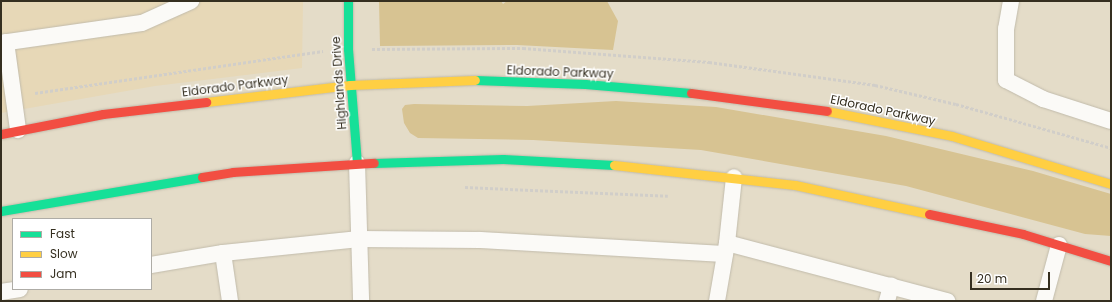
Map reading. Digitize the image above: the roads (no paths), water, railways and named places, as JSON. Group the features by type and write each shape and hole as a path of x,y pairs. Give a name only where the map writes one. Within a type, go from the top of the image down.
{"main road":[{"name":"Highlands Drive","path":"348,1 350,85 357,163"},
{"name":"Eldorado Parkway","path":"1,134 103,114 350,85 476,80 585,84 632,87 779,103 864,117 952,136 1111,184"},
{"path":"1,211 233,172 357,163 503,159 641,166 795,185 895,205 1023,234 1111,261"}],"lane":[{"path":"18,130 4,43 142,23 191,1"},
{"path":"1011,1 1006,29 1006,80 1042,100 1111,121"},
{"path":"357,163 361,301"},
{"path":"717,301 726,249 734,178"},
{"path":"152,265 223,253 359,239 480,240 726,249 889,294 947,301"},
{"path":"1044,301 1059,245"},
{"path":"223,253 230,301"},
{"path":"1,292 14,290"}]}
